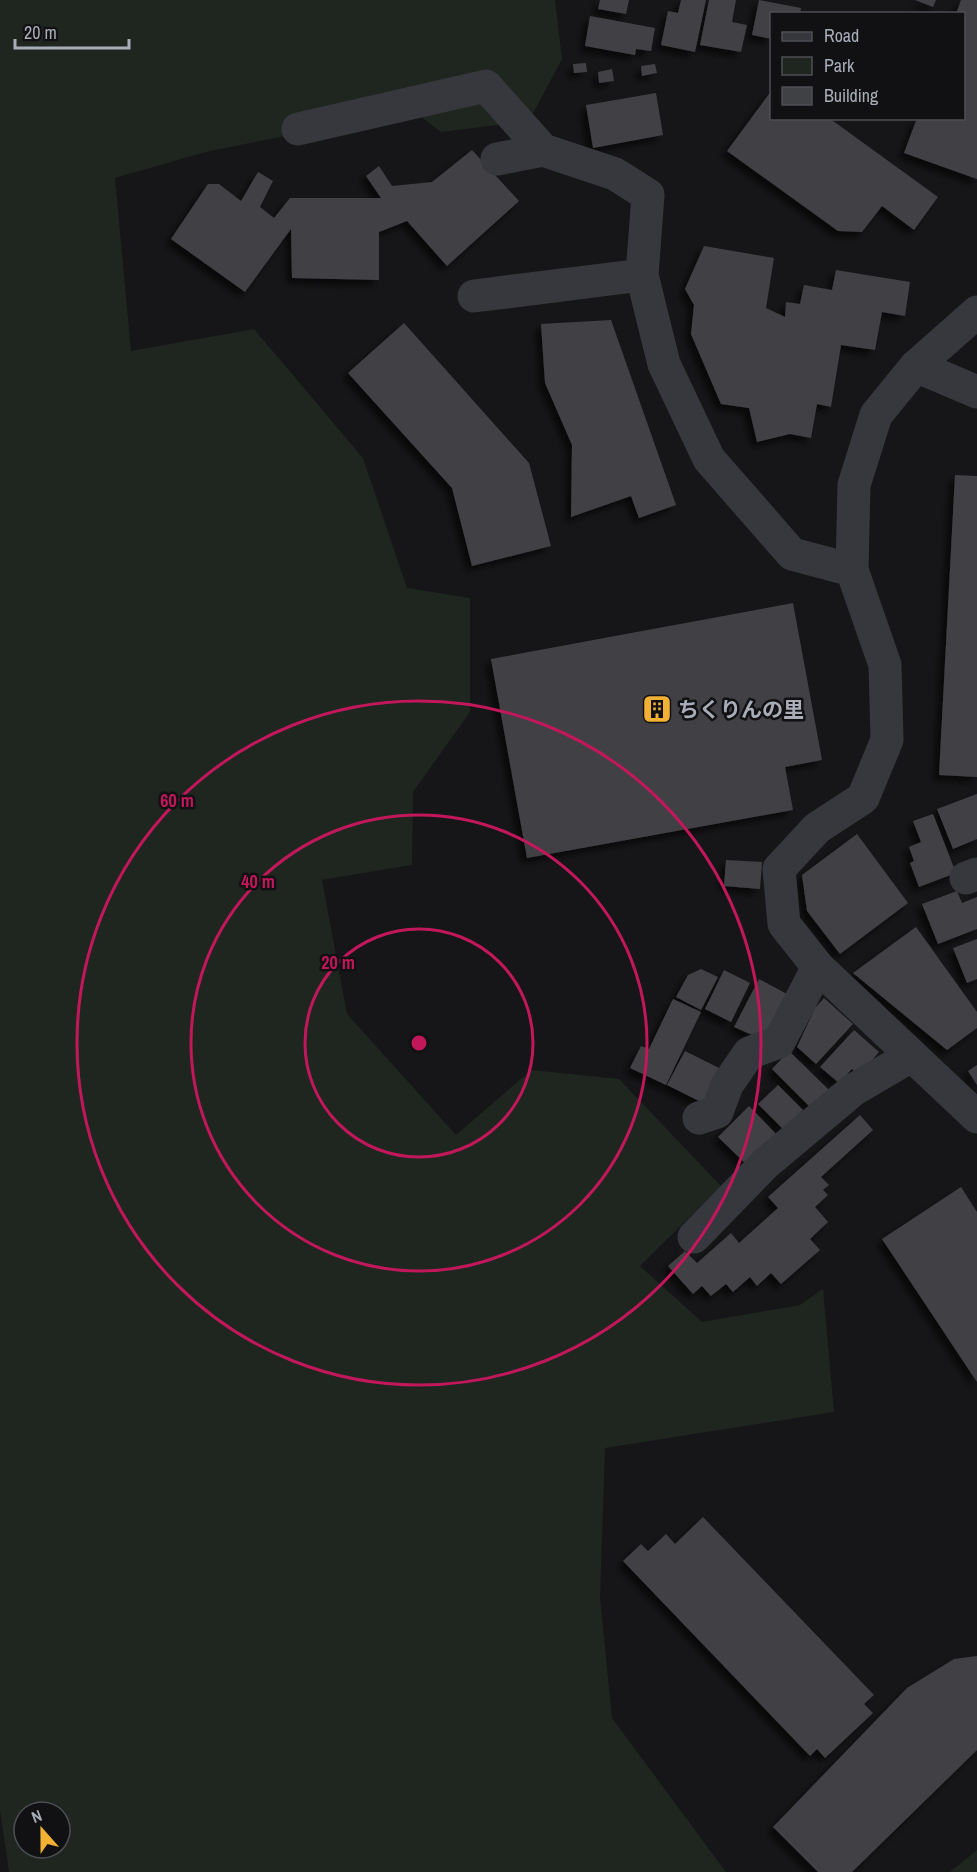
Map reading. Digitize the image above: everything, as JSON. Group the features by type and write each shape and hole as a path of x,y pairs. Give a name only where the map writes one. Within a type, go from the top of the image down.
{"street":[{"path":"298,129 486,86 543,150"},
{"path":"496,159 543,150 615,174 648,195 642,275 664,364 710,459 792,554 852,570"},
{"path":"474,296 642,275"},
{"path":"977,312 916,366 876,415 854,485 852,570 885,665 887,740 863,798 817,828 779,869 784,924 818,967 977,1117"},
{"path":"916,366 977,392"},
{"path":"699,1118 717,1112 727,1085 750,1053 779,1042 818,967"},
{"path":"694,1237 766,1163 853,1090 911,1056"}],"green space":[{"path":"0,0 555,0 562,59 529,121 441,132 412,110 206,152 115,178 131,351 254,329 363,458 407,588 470,598 470,712 413,792 412,865 322,880 347,1014 456,1135 531,1070 619,1079 721,1186 640,1266 702,1322 800,1305 823,1289 834,1412 605,1448 600,1597 612,1718 726,1872 9,1872 0,1810"},
{"path":"977,1850 977,1872 950,1872"}],"building":[{"path":"600,0 629,0 626,14 598,9"},
{"path":"681,0 706,0 695,52 661,45 668,11 678,13"},
{"path":"709,0 736,0 732,22 747,25 741,52 700,45"},
{"path":"759,0 801,8 800,12 770,12 770,39 752,35"},
{"path":"915,0 936,0 933,7"},
{"path":"961,0 977,0 977,179 904,153 916,120 965,120 965,12 957,12"},
{"path":"590,16 655,28 651,51 636,49 635,55 585,46"},
{"path":"586,63 587,72 574,73 573,64"},
{"path":"655,64 657,73 642,76 641,66"},
{"path":"612,69 614,81 599,83 598,72"},
{"path":"656,93 663,135 593,148 586,105"},
{"path":"770,93 770,120 832,120 938,197 914,230 882,206 862,232 838,231 727,151"},
{"path":"472,150 519,201 447,266 407,221 379,232 379,280 292,278 291,229 245,292 171,239 208,184 219,184 241,201 258,172 273,181 260,207 274,218 290,198 381,198 366,176 379,166 392,186 432,182"},
{"path":"704,246 774,258 766,308 785,317 786,302 800,304 804,285 832,290 836,270 910,282 905,316 882,312 875,350 841,345 831,407 817,404 811,438 790,434 757,442 749,408 721,404 691,334 694,305 685,289"},
{"path":"611,320 676,505 639,518 631,496 571,517 572,445 545,383 541,324"},
{"path":"404,323 529,463 551,546 472,566 452,488 348,373"},
{"path":"955,475 977,476 977,777 939,775"},
{"name":"ちくりんの里","path":"793,603 822,760 785,767 793,810 527,858 491,659"},
{"path":"977,794 977,839 953,849 937,809"},
{"path":"933,814 956,873 919,887 910,863 914,861 909,847 921,842 913,821"},
{"path":"857,834 908,903 840,954 807,911 802,875"},
{"path":"726,860 762,862 760,889 724,886"},
{"path":"957,891 962,903 977,897 977,929 938,944 922,904"},
{"path":"916,927 977,1012 977,1028 947,1050 853,973"},
{"path":"977,939 977,979 967,983 953,948"},
{"path":"701,969 718,977 701,1010 676,997 688,975"},
{"path":"724,970 750,983 731,1022 705,1009"},
{"path":"759,979 787,994 769,1029 752,1035 734,1027"},
{"path":"824,998 853,1024 816,1064 797,1047 815,1008"},
{"path":"673,999 701,1012 666,1085 630,1068 641,1046 649,1049"},
{"path":"854,1030 879,1052 859,1075 852,1069 839,1083 820,1067"},
{"path":"685,1051 723,1070 705,1104 667,1085"},
{"path":"789,1051 829,1090 811,1108 772,1069"},
{"path":"977,1065 977,1085 968,1071"},
{"path":"778,1085 803,1110 783,1129 758,1104"},
{"path":"749,1106 778,1136 748,1166 718,1137"},
{"path":"860,1115 873,1130 821,1177 829,1185 823,1190 828,1195 815,1207 828,1222 810,1239 820,1250 781,1284 771,1273 757,1286 750,1277 733,1292 726,1284 711,1296 702,1286 693,1294 668,1266 685,1251 697,1263 731,1233 739,1243 778,1208 768,1197"},
{"path":"961,1187 977,1212 977,1382 882,1239"},
{"path":"703,1517 874,1695 864,1704 873,1713 825,1758 817,1749 810,1756 623,1561 641,1544 648,1551 666,1534 675,1544"},
{"path":"977,1656 977,1750 852,1872 818,1872 773,1827 907,1688 954,1659"}],"place":[{"name":"ちくりんの里","path":"657,709"}]}
